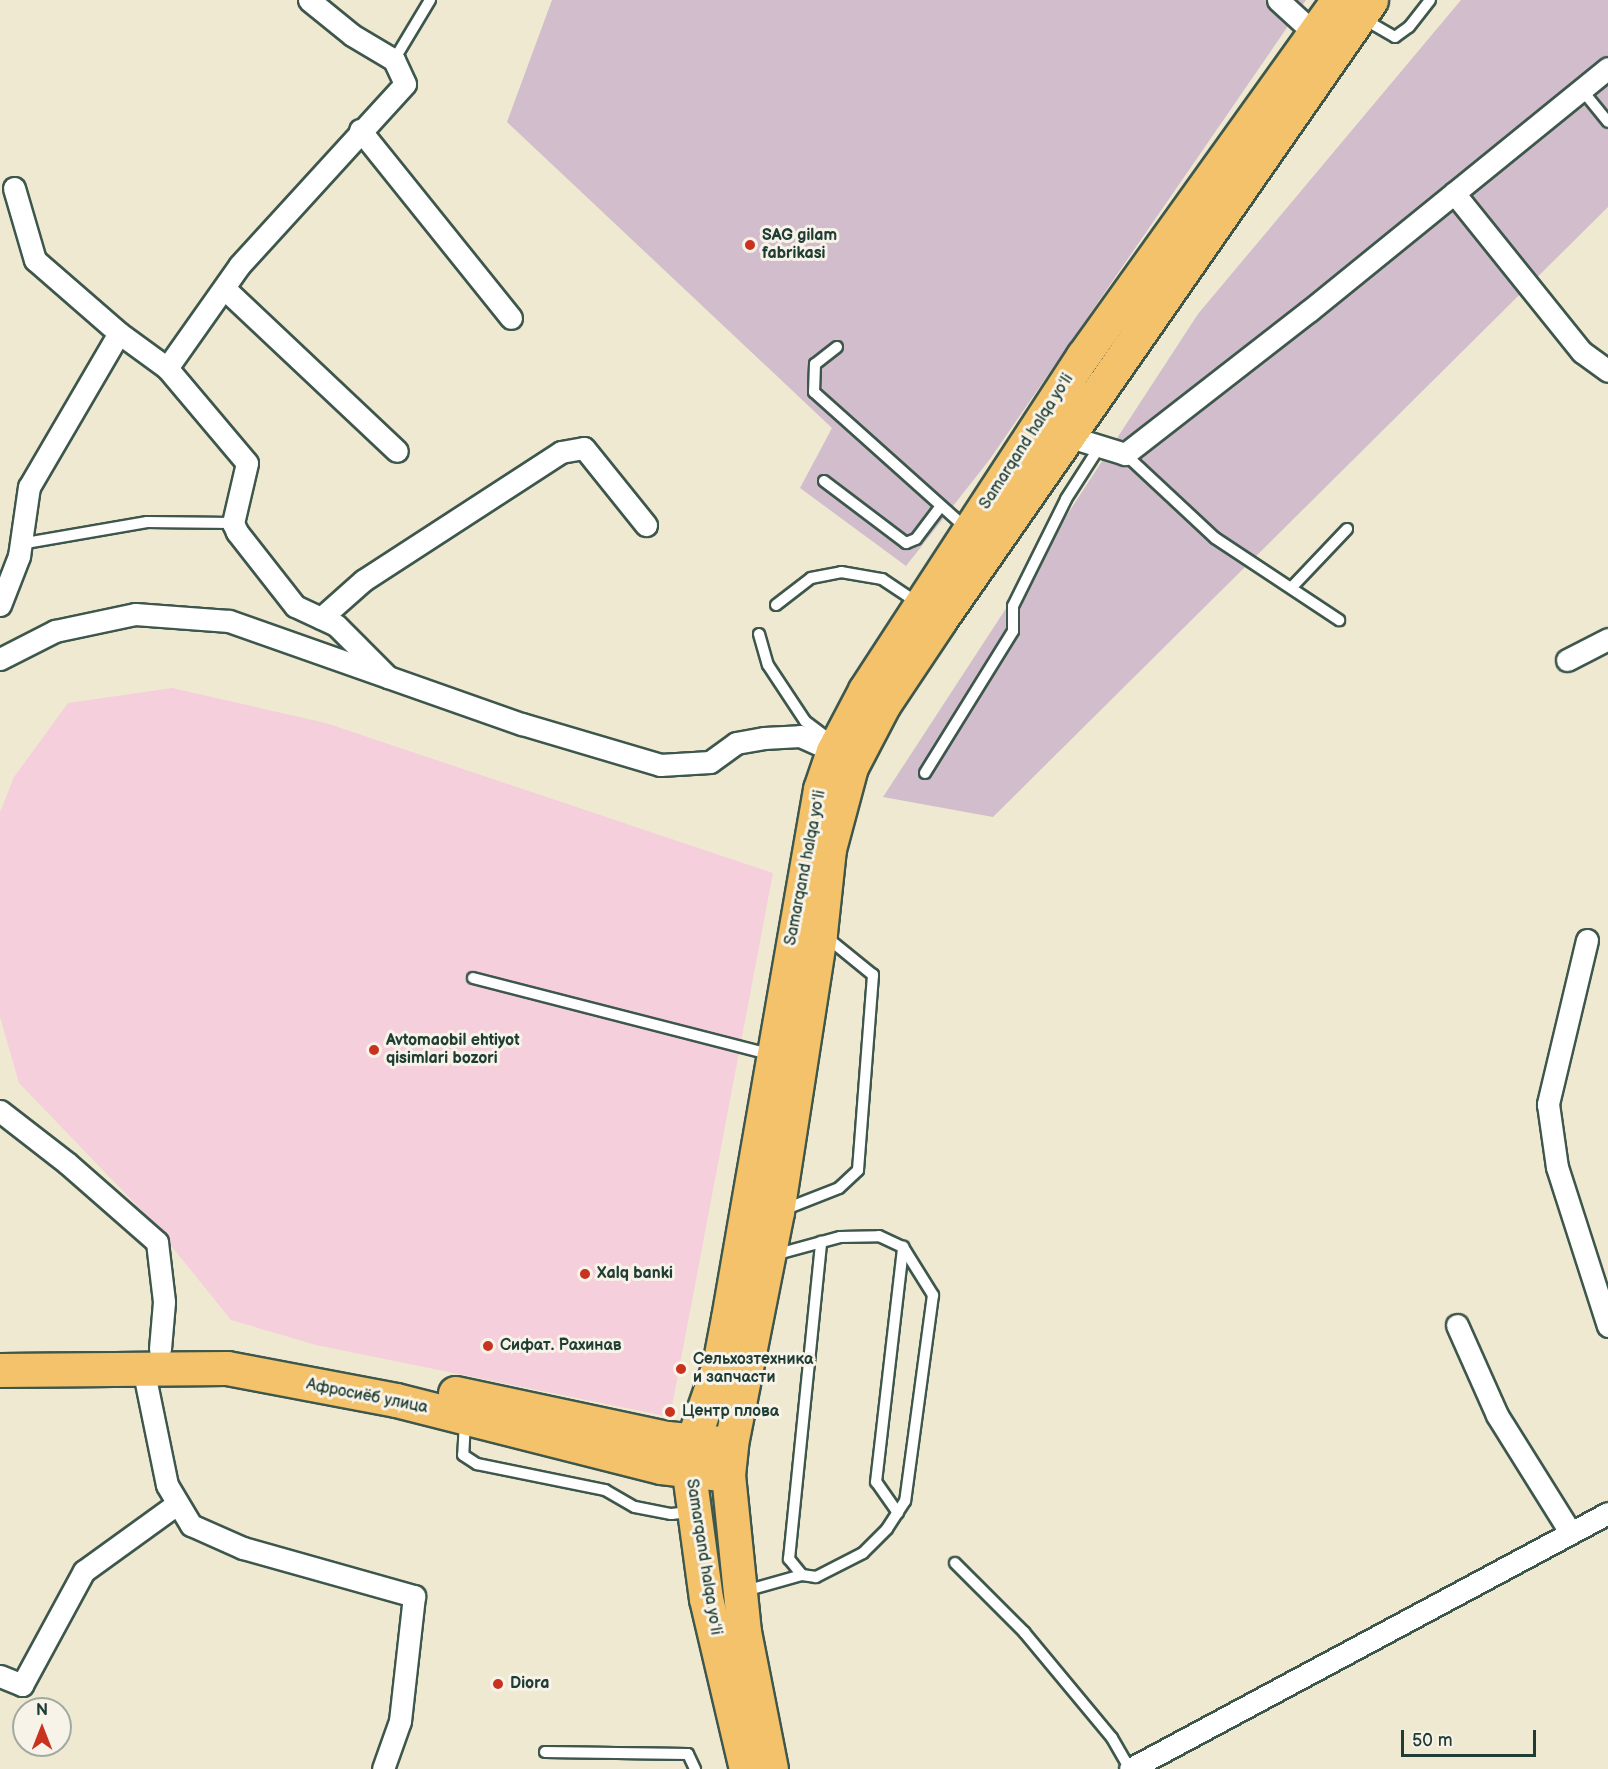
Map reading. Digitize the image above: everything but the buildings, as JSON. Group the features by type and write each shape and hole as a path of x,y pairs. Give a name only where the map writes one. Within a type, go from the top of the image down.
{"main road":[{"name":"Samarqand halqa yoʻli","path":"771,1769 744,1632 730,1459 777,1212 820,933 829,849 851,767 884,704 1036,453 1090,346 1314,33 1356,5"},
{"name":"Samarqand halqa yoʻli","path":"746,1769 706,1599 689,1473 693,1440 719,1365 810,831 835,748 865,690 969,531 1036,453 1067,436 1356,5"},
{"name":"Афросиёб улица","path":"0,1354 151,1358 311,1366 693,1440 730,1459"},
{"name":"Афросиёб улица","path":"0,1370 151,1358 227,1368 396,1400 689,1473 730,1459"}],"street":[{"path":"167,368 225,290 239,266 360,130 405,84 394,60 352,35 309,0"},
{"path":"1278,0 1314,33"},
{"path":"1067,436 1125,454 1608,68"},
{"path":"360,130 511,318"},
{"path":"14,188 35,260 118,333 167,368 247,463 233,523 295,606 336,625 388,677"},
{"path":"1454,193 1582,352 1608,371"},
{"path":"225,290 397,451"},
{"path":"0,605 20,544 29,487 118,333"},
{"path":"321,618 364,580 561,452 584,448 646,525"},
{"path":"0,659 55,631 135,614 229,621 522,724 660,765 710,762 736,743 764,738 800,736 835,748"},
{"path":"1567,660 1608,639"},
{"path":"1587,940 1548,1104 1557,1167 1608,1326"},
{"path":"0,1111 67,1163 157,1242 164,1302 151,1358 167,1485 191,1525 243,1548 414,1596 400,1721 383,1769"},
{"path":"1457,1326 1497,1415 1570,1532"},
{"path":"0,1676 22,1685 84,1571 177,1504"},
{"path":"1130,1769 1608,1513"}],"lane":[{"path":"394,60 430,0"},
{"path":"1356,5 1395,37 1409,27 1430,0"},
{"path":"1582,90 1608,122"},
{"path":"837,347 815,364 814,392 969,531"},
{"path":"925,773 1012,631 1013,606 1066,499 1100,446"},
{"path":"1125,454 1215,538 1340,620"},
{"path":"824,481 906,543 916,539 941,506"},
{"path":"20,544 147,522 233,523"},
{"path":"1292,587 1347,529"},
{"path":"776,605 811,578 841,572 882,579 921,605"},
{"path":"759,634 768,665 806,721 835,748"},
{"path":"777,1212 839,1188 858,1170 873,975 820,933"},
{"path":"472,978 773,1055"},
{"path":"741,1592 802,1575 816,1576 863,1553 898,1513 905,1501 933,1295 903,1247 879,1236 821,1242 768,1256"},
{"path":"802,1575 789,1559 821,1242"},
{"path":"898,1513 876,1482 903,1247"},
{"path":"466,1418 463,1455 477,1464 606,1490 635,1507 671,1514 693,1511"},
{"path":"955,1563 1024,1632 1112,1738 1130,1769"},
{"path":"545,1752 688,1754 695,1769"}],"shaded area":[{"name":"SAG gilam fabrikasi","path":"552,0 1306,0 990,459 906,566 800,488 832,428 507,122"},
{"path":"1461,0 1608,0 1608,207 993,817 883,797 1198,314"},
{"name":"Avtomaobil ehtiyot qisimlari bozori","path":"172,688 326,723 773,873 670,1417 316,1345 231,1320 147,1216 19,1083 0,1017 0,812 14,777 68,703"}],"place":[{"name":"SAG gilam fabrikasi","path":"750,245"},
{"name":"Avtomaobil ehtiyot qisimlari bozori","path":"374,1050"},
{"name":"Xalq banki","path":"585,1274"},
{"name":"Сифат. Рахинав","path":"488,1346"},
{"name":"Сельхозтехника и запчасти","path":"681,1369"},
{"name":"Центр плова","path":"670,1412"},
{"name":"Diora","path":"498,1684"}]}
